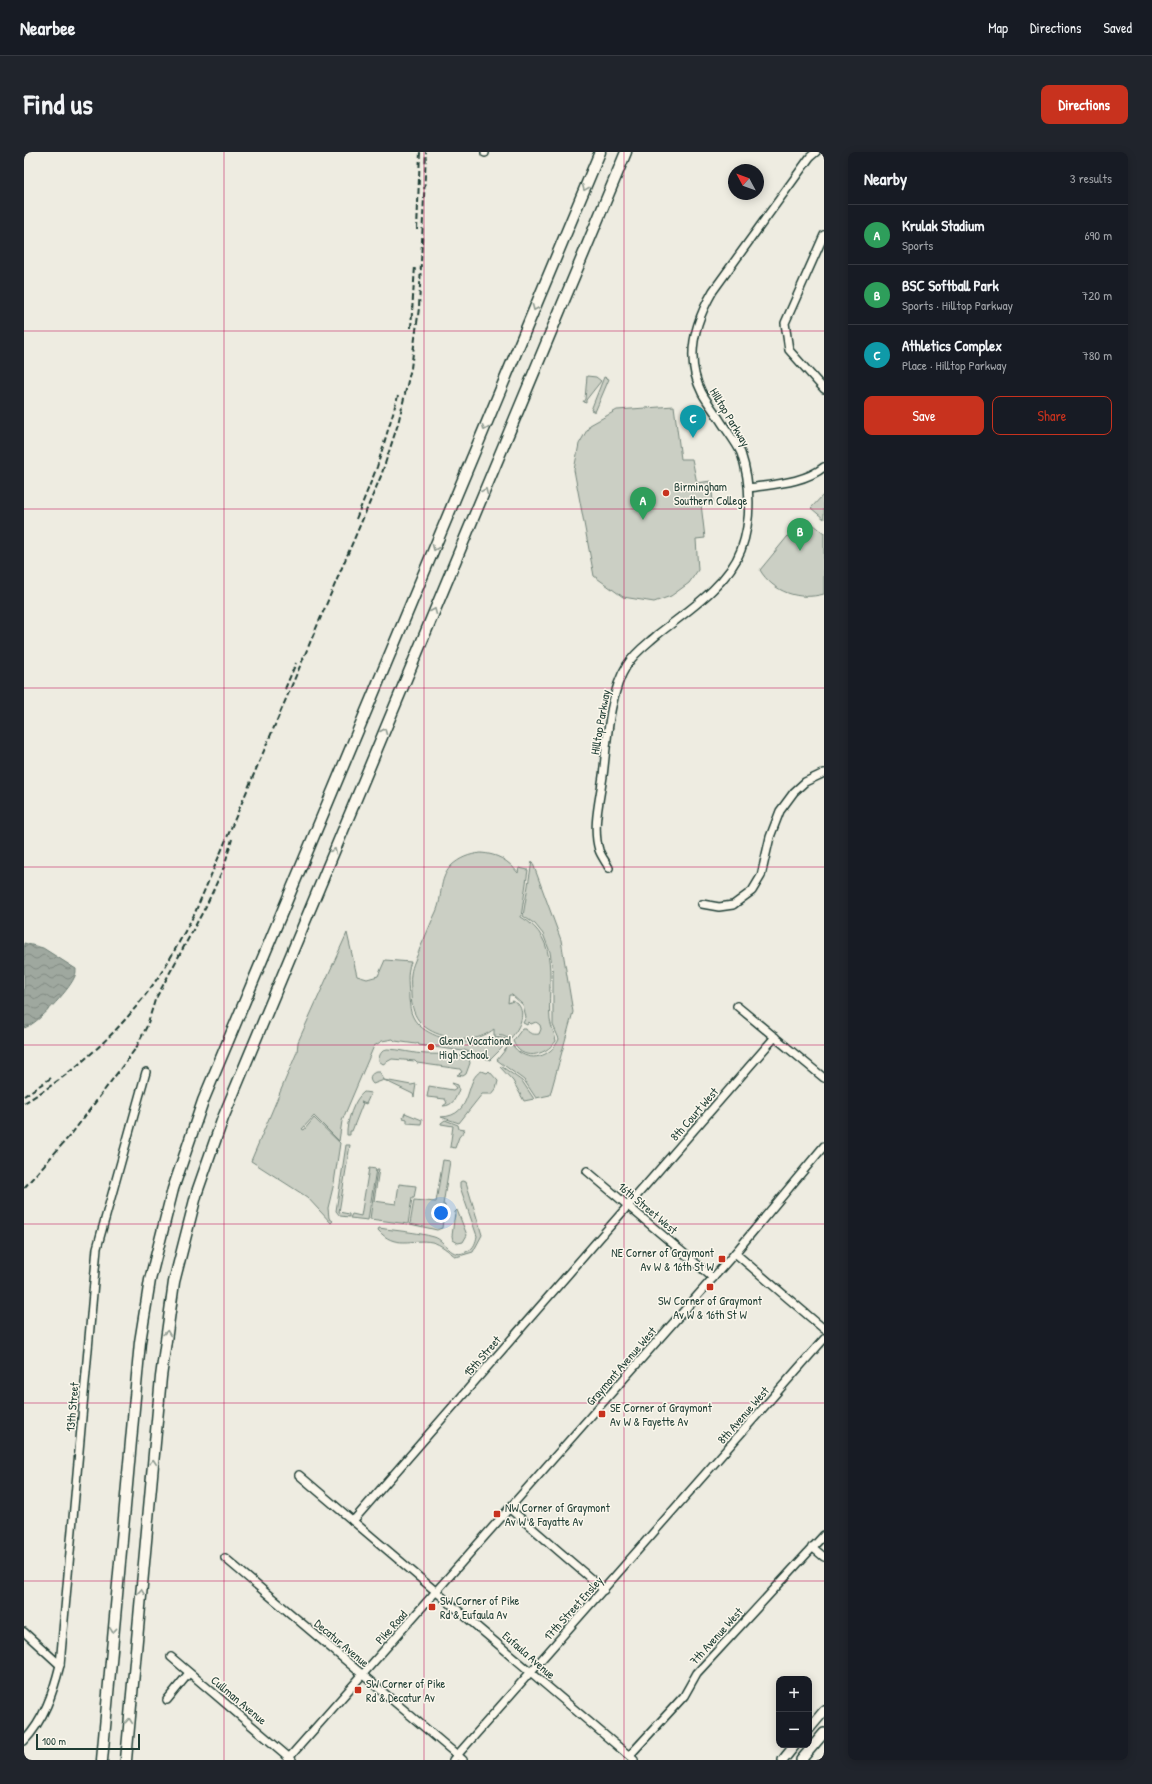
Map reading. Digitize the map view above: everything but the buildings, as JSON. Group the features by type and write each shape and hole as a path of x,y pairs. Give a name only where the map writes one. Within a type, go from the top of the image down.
{"highway":[{"path":"102,1760 140,1342 150,1280 173,1189 203,1101 600,152"},
{"path":"126,1760 161,1377 174,1282 197,1192 223,1118 626,152"}],"main road":[{"path":"812,1725 824,1711"},
{"path":"801,1760 824,1733"},
{"path":"782,1760 792,1748"}],"street":[{"name":"Hilltop Parkway","path":"609,868 599,851 596,831 609,721 619,680 628,664 642,648 715,587 733,566 742,549 748,518 749,488 740,452 702,392 694,373 692,349 696,328 702,310 713,291 810,157 816,152"},
{"path":"824,234 785,323 789,350 824,389"},
{"path":"749,488 786,482 815,474 824,467"},
{"path":"702,904 719,906 733,905 752,891 761,876 770,837 780,811 794,792 805,782 824,773"},
{"path":"737,1006 824,1078"},
{"name":"8th Court West","path":"628,1206 775,1037"},
{"name":"13th Street","path":"24,1741 41,1720 49,1701 60,1665 97,1248 146,1072"},
{"name":"Graymont Avenue West","path":"510,1509 735,1253 824,1146"},
{"name":"16th Street West","path":"587,1170 713,1278"},
{"name":"15th Street","path":"353,1521 628,1206"},
{"path":"735,1253 824,1329"},
{"name":"8th Avenue West","path":"678,1505 824,1339"},
{"name":"Eufaula Avenue","path":"299,1475 632,1758"},
{"name":"17th Street Ensley","path":"455,1757 678,1505"},
{"path":"510,1509 604,1590"},
{"name":"Pike Road","path":"289,1759 510,1509"},
{"name":"7th Avenue West","path":"632,1758 684,1696 697,1673 824,1535"},
{"path":"812,1548 824,1557"},
{"name":"Decatur Avenue","path":"225,1558 363,1675 455,1757 463,1760"},
{"path":"24,1632 60,1665"},
{"name":"Cullman Avenue","path":"171,1657 289,1759"},
{"path":"167,1700 190,1673"}],"shaded area":[{"path":"587,376 596,377 601,381 586,400 586,403 583,402 585,399"},
{"path":"604,377 609,379 595,412 591,410"},
{"path":"674,406 681,459 692,459 697,483 711,481 713,502 701,504 705,538 696,539 698,570 689,583 671,596 654,602 623,597 594,576 574,470 579,444 590,425 617,410"},
{"path":"824,494 824,519 811,508"},
{"path":"801,520 808,520 824,533 824,594 805,596 788,593 772,584 765,578 760,570"},
{"path":"481,853 502,858 518,873 519,868 528,870 521,917 534,926 542,937 547,950 550,977 550,1020 556,1041 540,1053 527,1054 522,1052 517,1048 513,1041 522,1029 526,1029 531,1033 539,1034 541,1029 540,1025 536,1022 531,1024 529,1022 527,1025 523,1023 526,1017 523,1005 512,995 509,995 508,1003 513,1001 518,1004 521,1008 522,1018 516,1031 510,1039 503,1036 494,1035 494,1029 489,1033 472,1039 448,1037 426,1028 417,1018 414,1011 411,995 413,964 436,912 444,877 451,866 461,859 469,855"},
{"path":"532,861 561,940 573,1012 550,1095 536,1098 524,1080 497,1060 510,1044 525,1055 537,1057 548,1053 559,1039 553,1025 553,972 550,952 543,934 535,924 523,916"},
{"path":"347,933 357,976 367,979 378,976 385,960 411,962 408,976 410,1008 413,1017 422,1028 445,1039 460,1042 495,1037 506,1039 508,1042 490,1060 464,1050 419,1045 418,1043 395,1041 393,1039 382,1041 374,1046 342,1121 339,1141 314,1116 302,1129 304,1130 314,1118 340,1143 334,1183 328,1208 329,1218 333,1221 331,1223 307,1197 251,1161 297,1052 298,1042"},
{"path":"387,1049 422,1054 460,1055 469,1059 470,1063 466,1074 463,1076 457,1075 462,1072 460,1069 417,1063 415,1061 392,1059 383,1064 379,1061 379,1057 382,1052"},
{"path":"501,1066 522,1081 534,1099 524,1101 513,1081 500,1067"},
{"path":"482,1071 487,1073 489,1071 498,1081 496,1089 492,1094 482,1094 459,1123 441,1117 452,1115 459,1110 468,1096 476,1075"},
{"path":"380,1072 384,1080 373,1084 370,1076"},
{"path":"384,1080 411,1085 416,1084 414,1097 413,1094"},
{"path":"452,1083 458,1085 459,1089 452,1103 449,1105 443,1106 447,1103 445,1099 427,1097 429,1086 453,1090 456,1088"},
{"path":"364,1092 371,1093 366,1104 361,1102 363,1103 352,1131 350,1131 350,1135 347,1135 351,1112 360,1095"},
{"path":"405,1113 422,1120 421,1124 407,1123 407,1119 403,1118"},
{"path":"445,1120 458,1125 459,1129 465,1130 459,1137 455,1148 450,1147 453,1126 441,1124"},
{"path":"346,1145 350,1145 339,1212 349,1214 349,1217 340,1216 336,1211"},
{"path":"443,1160 450,1161 443,1205 445,1205 442,1228 437,1230 410,1224 414,1200 436,1202"},
{"path":"369,1168 376,1169 368,1220 350,1218 352,1214 361,1216"},
{"path":"377,1169 379,1169 374,1201 396,1204 399,1184 416,1186 414,1198 412,1198 408,1224 370,1219"},
{"path":"460,1182 466,1182 482,1235 473,1252 456,1257 442,1246 435,1243 425,1241 397,1242 384,1236 378,1230 379,1228 427,1235 438,1239 452,1252 462,1253 468,1251 474,1245 477,1236 460,1187"},
{"path":"457,1210 467,1235 463,1242 458,1243 453,1240 452,1236 455,1212"}],"water":[{"path":"24,943 43,948 76,969 75,976 71,983 59,998 37,1021 24,1028"}],"railway":[{"path":"417,230 420,152"},
{"path":"24,1103 63,1077 82,1062 117,1029 147,992 174,952 194,915 381,476 398,424 411,368 419,308 426,152"},
{"path":"411,328 415,266"},
{"path":"356,519 377,467 398,396"},
{"path":"285,689 296,663"},
{"path":"24,1188 73,1132 136,1048 147,1026 155,1000 206,906 224,867 232,839"},
{"path":"24,1096 51,1078"}],"place":[{"name":"Athletics Complex","path":"693,438"},
{"name":"Birmingham Southern College","path":"666,493"},
{"name":"Krulak Stadium","path":"643,520"},
{"name":"BSC Softball Park","path":"800,551"},
{"name":"Glenn Vocational High School","path":"431,1047"},
{"name":"NE Corner of Graymont Av W & 16th St W","path":"722,1259"},
{"name":"SW Corner of Graymont Av W & 16th St W","path":"710,1287"},
{"name":"SE Corner of Graymont Av W & Fayette Av","path":"602,1414"},
{"name":"NW Corner of Graymont Av W & Fayatte Av","path":"497,1514"},
{"name":"SW Corner of Pike Rd & Eufaula Av","path":"432,1607"},
{"name":"SW Corner of Pike Rd & Decatur Av","path":"358,1690"}]}
